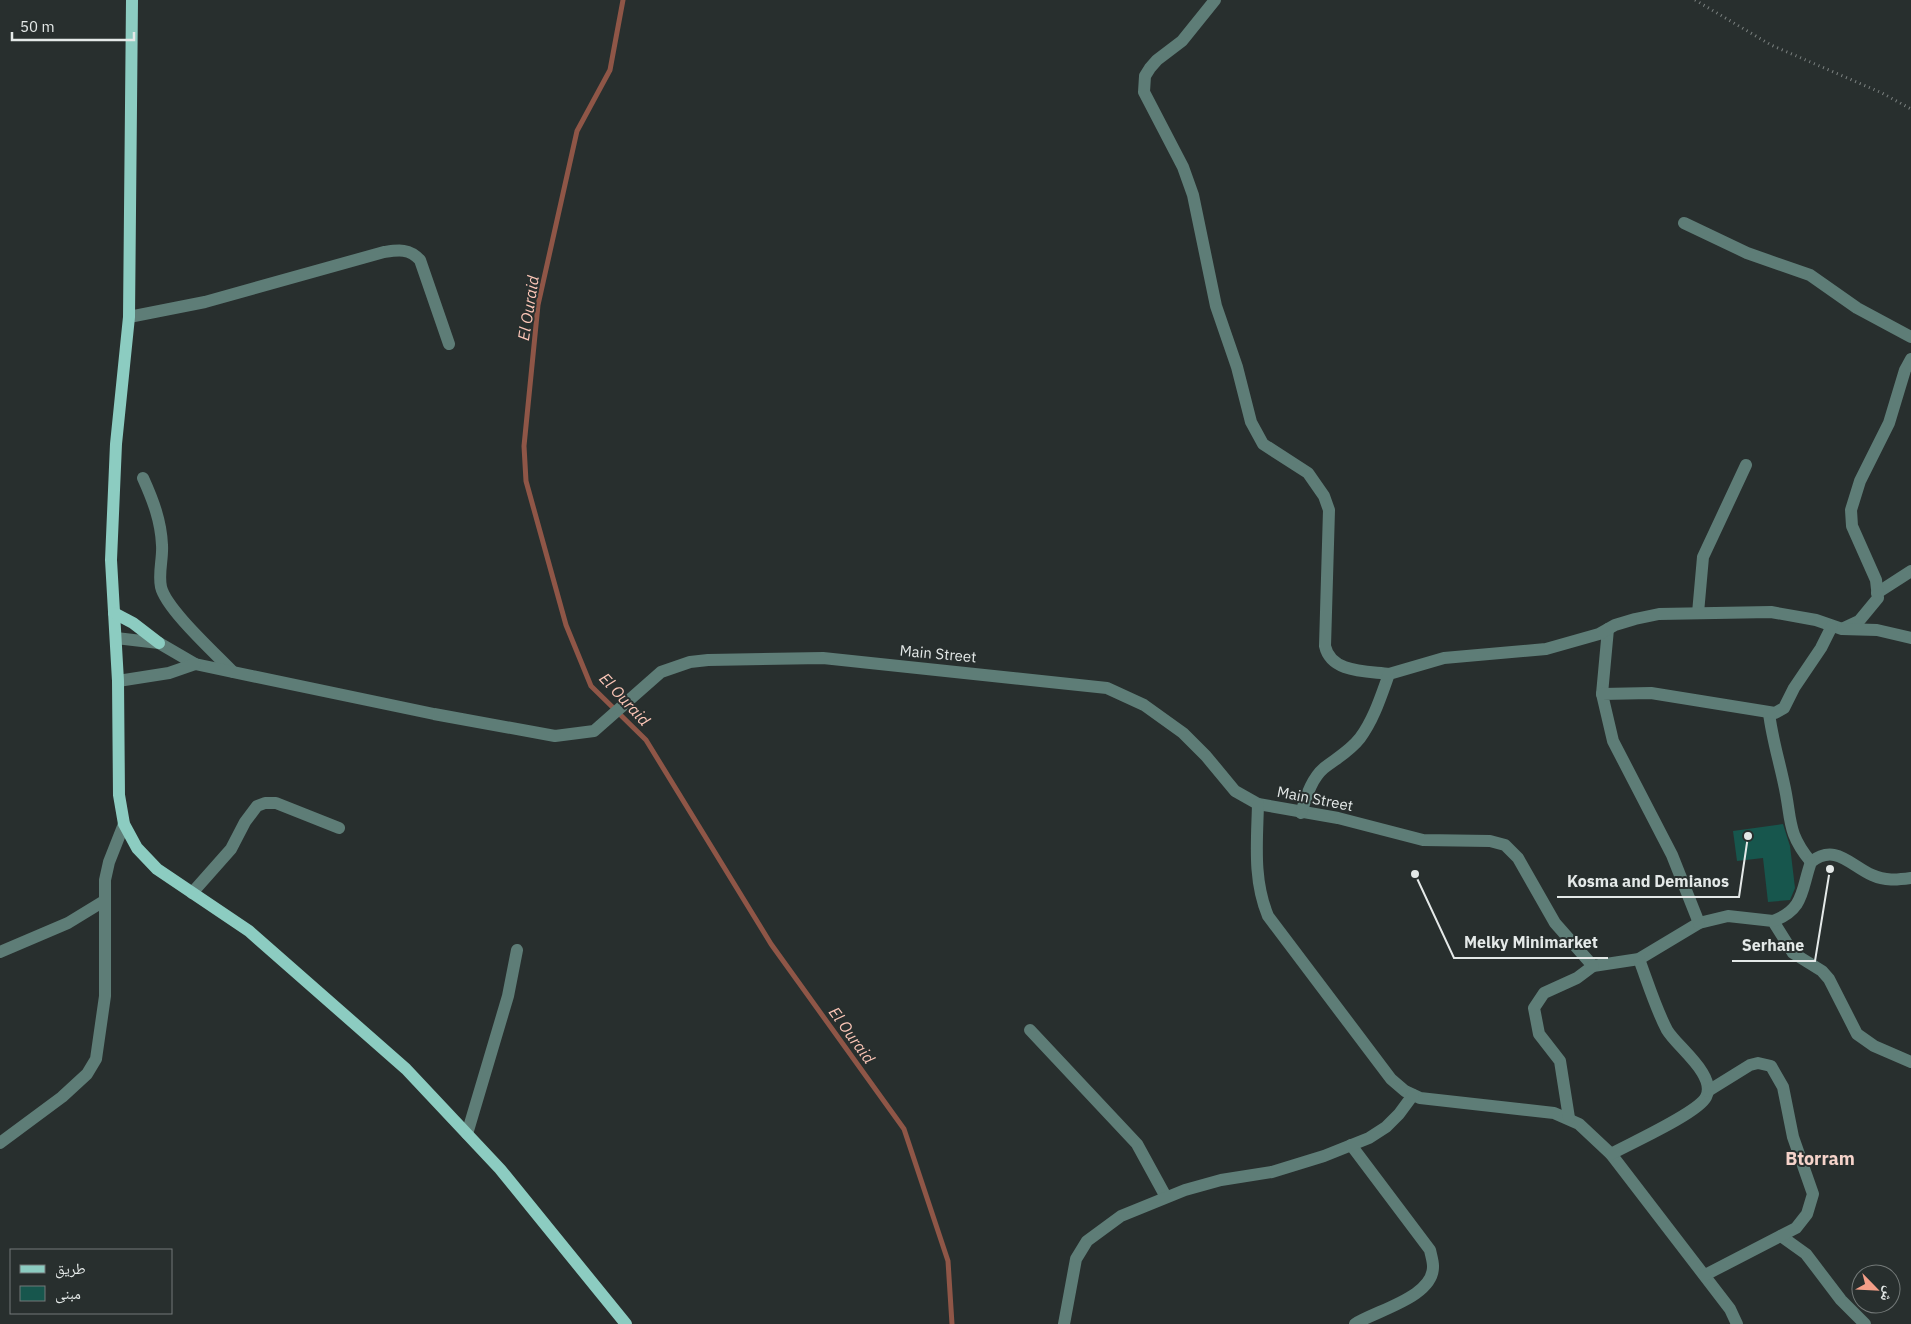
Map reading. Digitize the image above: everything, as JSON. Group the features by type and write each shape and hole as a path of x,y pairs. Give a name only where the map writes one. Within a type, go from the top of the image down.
{"main road":[{"path":"132,0 129,317 112,501 111,560 118,681 119,795 124,824 137,848 157,869 250,931 406,1069 468,1134 546,1223 626,1324"},
{"path":"114,613 133,623 159,643"}],"street":[{"path":"1215,0 1182,42 1157,60 1150,68 1145,76 1144,92 1183,166 1193,195 1216,306 1237,367 1250,422 1263,444 1308,473 1324,496 1329,510 1325,646 1327,655 1336,664 1345,668 1389,674 1444,658 1546,649 1636,618 1659,614 1771,612 1816,620 1837,628 1877,630 1911,638"},
{"path":"1684,223 1747,253 1810,275 1856,308 1911,337"},
{"path":"129,317 205,302 384,252 404,250 412,252 420,260 449,344"},
{"path":"1602,694 1651,693 1769,713 1775,713 1784,708 1794,688 1837,628 1859,622 1871,610 1878,598 1874,572 1852,526 1851,510 1860,481 1889,423 1905,370 1911,359"},
{"path":"1698,613 1703,557 1746,465"},
{"path":"143,478 156,511 160,528 162,545 160,577 165,596 174,609 233,672"},
{"path":"1877,593 1895,580 1911,572"},
{"path":"1608,629 1602,694 1613,741 1672,855 1699,923"},
{"path":"116,638 159,643 195,664 233,672"},
{"name":"Main Street","path":"233,672 535,733 574,735 594,731 628,702 652,678 668,668 690,662 736,658 823,658 1107,688 1144,705 1177,728 1201,750 1235,790 1258,804 1338,818 1423,840 1490,840 1505,845 1518,858 1554,923 1594,966"},
{"path":"118,681 169,673 195,664"},
{"path":"1301,813 1309,788 1323,769 1343,756 1360,738 1372,717 1389,674"},
{"path":"1769,713 1772,738 1784,784 1790,827 1794,839 1811,862"},
{"path":"192,892 231,849 250,815 257,806 264,802 276,803 339,828"},
{"path":"1258,804 1257,876 1259,890 1268,916 1386,1073 1398,1086 1413,1095 1427,1099 1538,1110 1569,1118 1588,1130 1611,1154 1705,1275 1730,1309 1737,1324"},
{"path":"0,1143 62,1097 88,1074 96,1059 105,996 104,901 109,862 124,824"},
{"path":"1569,1118 1560,1061 1539,1034 1534,1008 1544,993 1577,978 1594,966 1639,959 1699,923 1728,916 1773,921 1788,916 1797,905 1805,889 1811,862 1823,854 1829,854 1849,861 1872,875 1891,880 1911,878"},
{"path":"0,952 68,923 104,901"},
{"path":"1773,921 1793,952 1822,971 1829,979 1857,1034 1874,1046 1911,1062"},
{"path":"468,1134 508,996 517,950"},
{"path":"1639,959 1658,1011 1669,1033 1698,1066 1705,1077 1708,1091"},
{"path":"1030,1030 1137,1144 1166,1197"},
{"path":"1611,1154 1686,1114 1702,1102 1708,1091 1750,1065 1758,1063 1771,1066 1783,1087 1793,1137 1813,1194 1807,1214 1796,1228 1705,1275"},
{"path":"1064,1324 1076,1260 1087,1241 1121,1216 1166,1197 1221,1180 1272,1172 1351,1145 1386,1127 1399,1114 1413,1095"},
{"path":"1351,1145 1430,1250 1433,1266 1432,1276 1424,1288 1412,1297 1355,1324"},
{"path":"1781,1236 1806,1254 1840,1300 1865,1324"}],"path":[{"path":"1695,0 1771,45 1882,93 1911,109"}],"building":[{"path":"1783,824 1790,846 1795,888 1790,900 1768,902 1763,858 1737,861 1733,831"}],"waterway":[{"name":"El Ouraid","path":"623,0 610,70 577,131 538,305 524,446 526,481 566,625 591,686 646,740 771,944 904,1129 948,1261 952,1324"}],"place":[{"name":"Kosma and Demianos","path":"1748,836"},
{"name":"Serhane","path":"1830,869"},
{"name":"Melky Minimarket","path":"1415,874"}],"district":[{"name":"Btorram","path":"1820,1159"}]}
